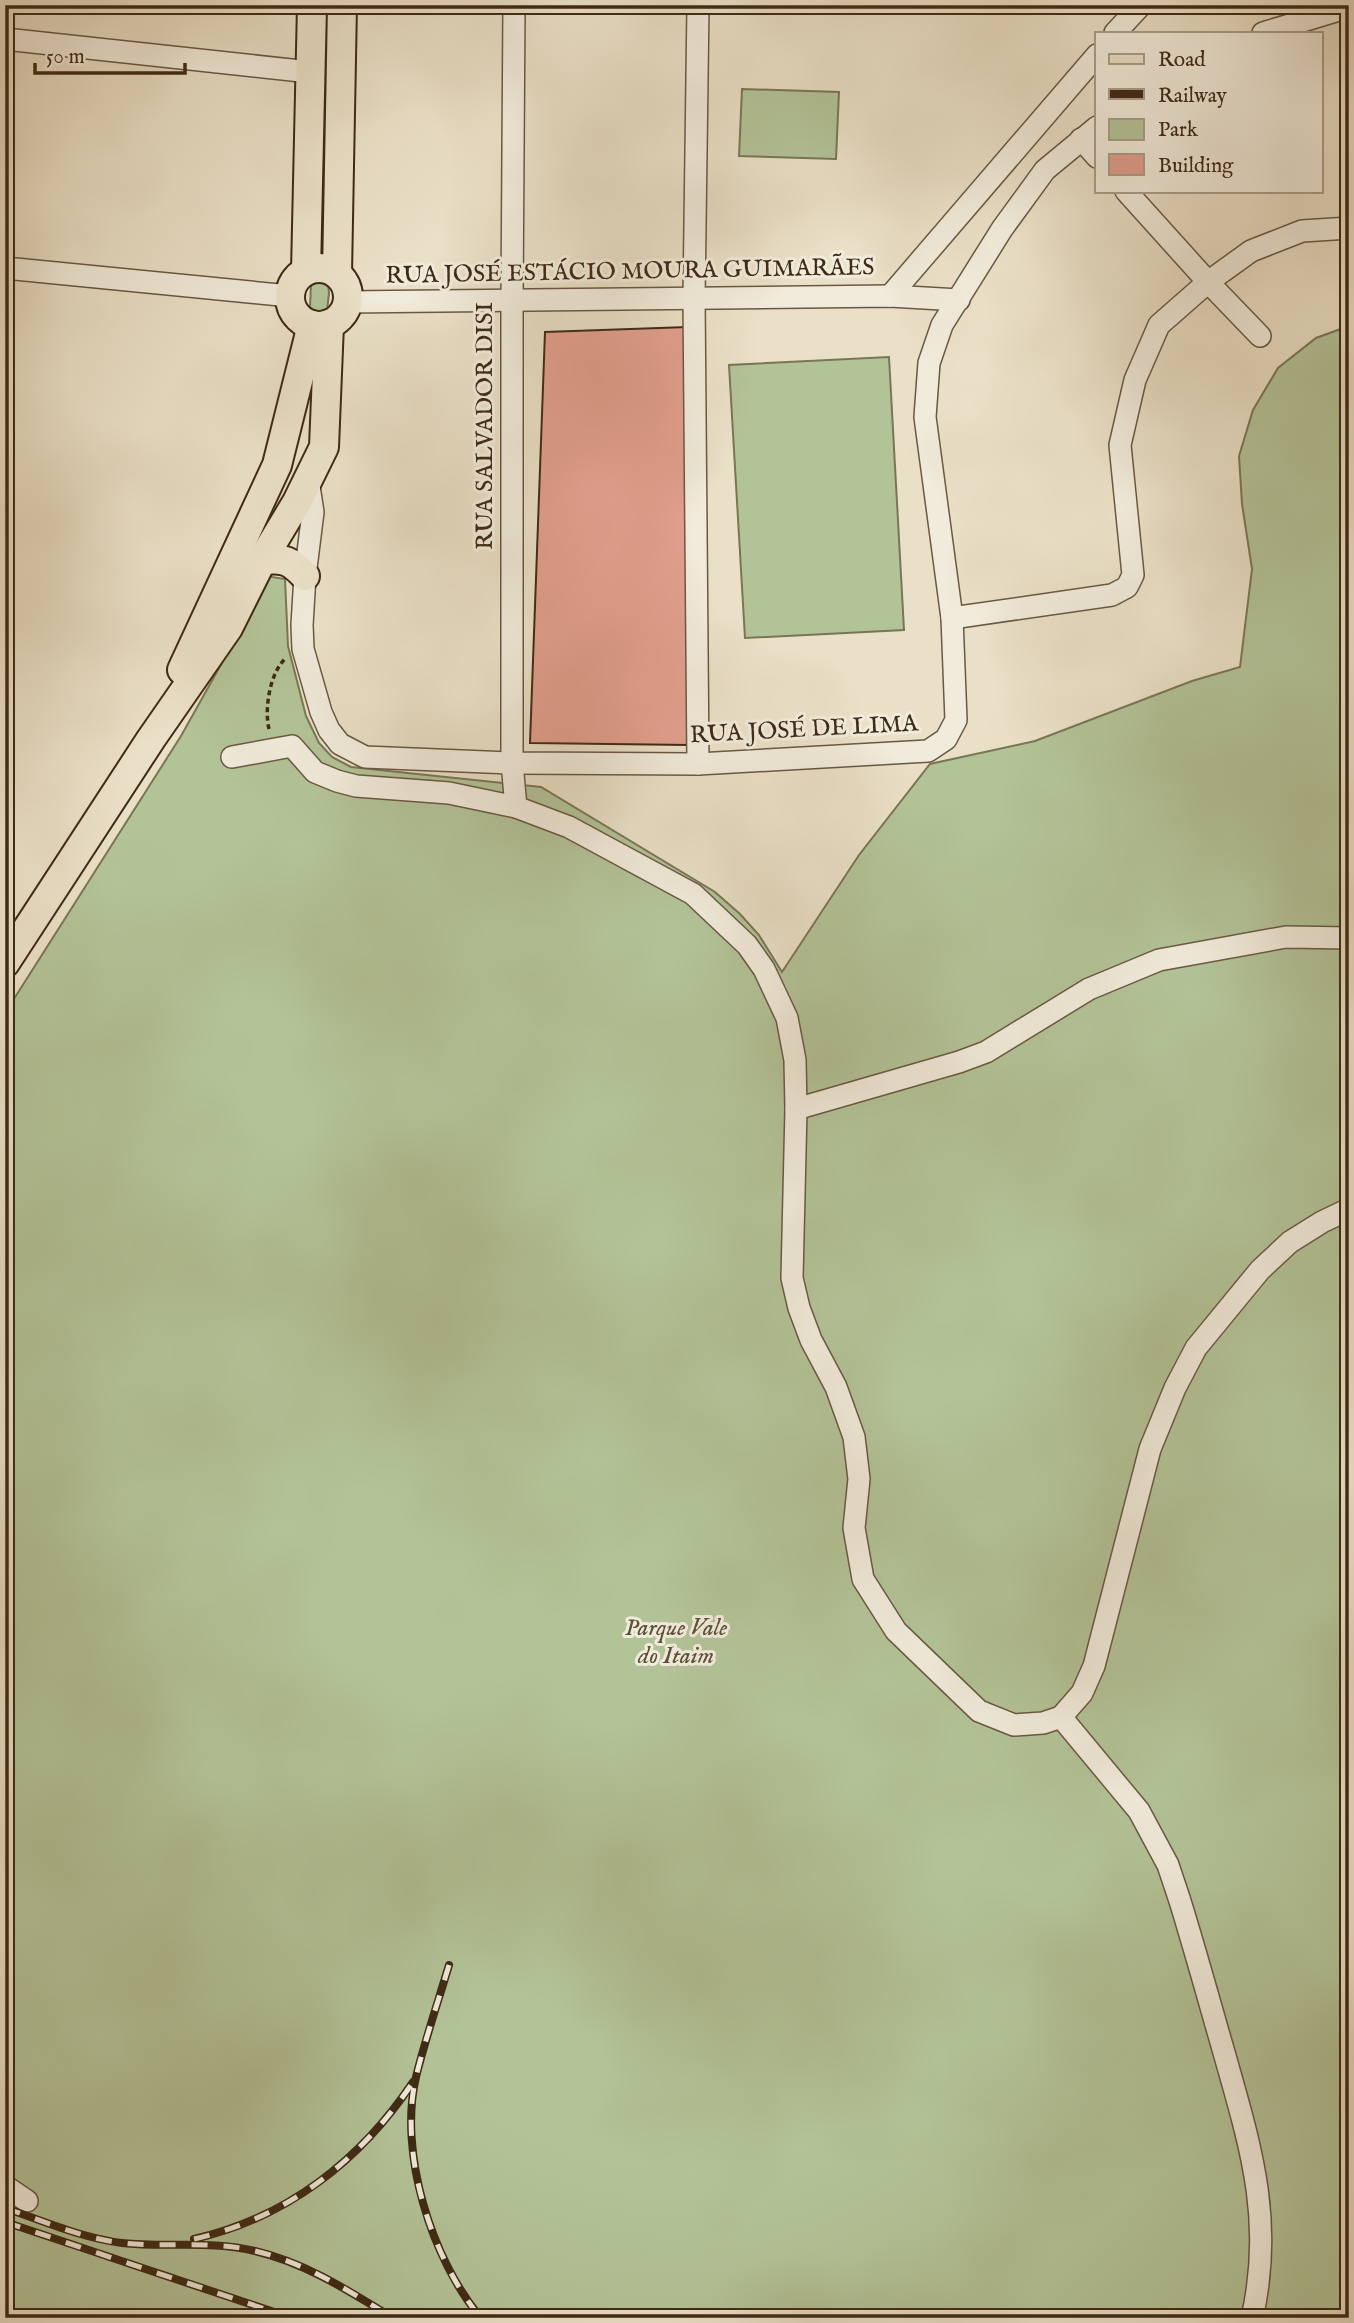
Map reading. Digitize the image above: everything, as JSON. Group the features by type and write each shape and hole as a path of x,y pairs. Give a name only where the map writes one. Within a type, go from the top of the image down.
{"main road":[{"path":"306,271 312,5"},
{"path":"337,274 342,5"},
{"path":"322,268 337,274 344,282 347,302 341,315 321,324 299,317 294,311 290,296 294,281 306,271 322,268"},
{"path":"151,740 277,465 321,324"},
{"path":"5,963 228,628 262,560 308,480 324,447 321,324"},
{"path":"283,447 308,480"},
{"path":"262,560 280,559 293,563 305,576"}],"street":[{"name":"RUA SALVADOR DISI","path":"514,5 512,763 516,807"},
{"path":"698,5 694,298 698,764"},
{"path":"1116,32 1141,5"},
{"path":"1266,32 1339,10 1349,10"},
{"path":"5,39 310,72"},
{"name":"RUA JOSÉ ESTÁCIO MOURA GUIMARÃES","path":"347,302 890,296 1095,57"},
{"path":"1089,133 1095,151"},
{"name":"RUA JOSÉ DE LIMA","path":"303,649 321,712 329,730 340,744 365,757 512,763 698,764 928,751 946,739 956,720 952,618 925,417 929,363 942,325 1002,229 1045,170 1089,133"},
{"path":"1127,192 1260,336"},
{"path":"952,618 1112,596 1127,587 1133,575 1120,445 1135,380 1159,325 1208,282 1251,251 1301,232 1349,228"},
{"path":"5,268 290,296"},
{"path":"890,296 958,300"},
{"path":"303,649 305,576 313,512 308,480"},
{"path":"232,757 292,746 315,772 346,784 449,793 516,807 569,827 693,894 747,946 764,969 787,1018 795,1060 792,1278 811,1340 836,1387 854,1437 859,1479 854,1528 863,1579 895,1631 979,1711 995,1720 1014,1726 1043,1723 1061,1717 1082,1693 1094,1666 1150,1449 1175,1388 1196,1348 1261,1270 1290,1242 1349,1209"},
{"path":"796,1109 977,1055 1090,989 1158,960 1286,937 1349,938"},
{"path":"1061,1717 1139,1811 1168,1865 1180,1901 1254,2162 1261,2213 1258,2292 1252,2318"},
{"path":"5,2186 27,2201"}],"path":[{"path":"274,749 267,721 271,686 282,662 289,655 303,649"}],"green space":[{"path":"742,89 839,92 836,159 739,156"},
{"path":"321,278 328,283 329,293 327,311 319,314 310,307 311,284"},
{"name":"Parque Vale do Itaim","path":"1349,326 1349,2318 5,2318 5,1013 181,736 242,627 266,576 285,579 288,646 306,716 319,743 332,757 351,767 541,787 715,892 759,935 782,972 859,855 930,764 1035,741 1192,681 1240,667 1252,569 1242,504 1239,456 1253,410 1278,368 1316,338"},
{"path":"889,357 904,630 745,638 729,365"}],"building":[{"path":"687,327 689,745 530,743 545,332"}],"railway":[{"path":"449,1965 416,2077 412,2139 423,2204 434,2236 463,2294 481,2318"},
{"path":"194,2239 260,2217 319,2182 370,2136 413,2082"},
{"path":"5,2208 107,2241 222,2246 274,2256 327,2279 393,2318"},
{"path":"5,2222 292,2318"}]}
